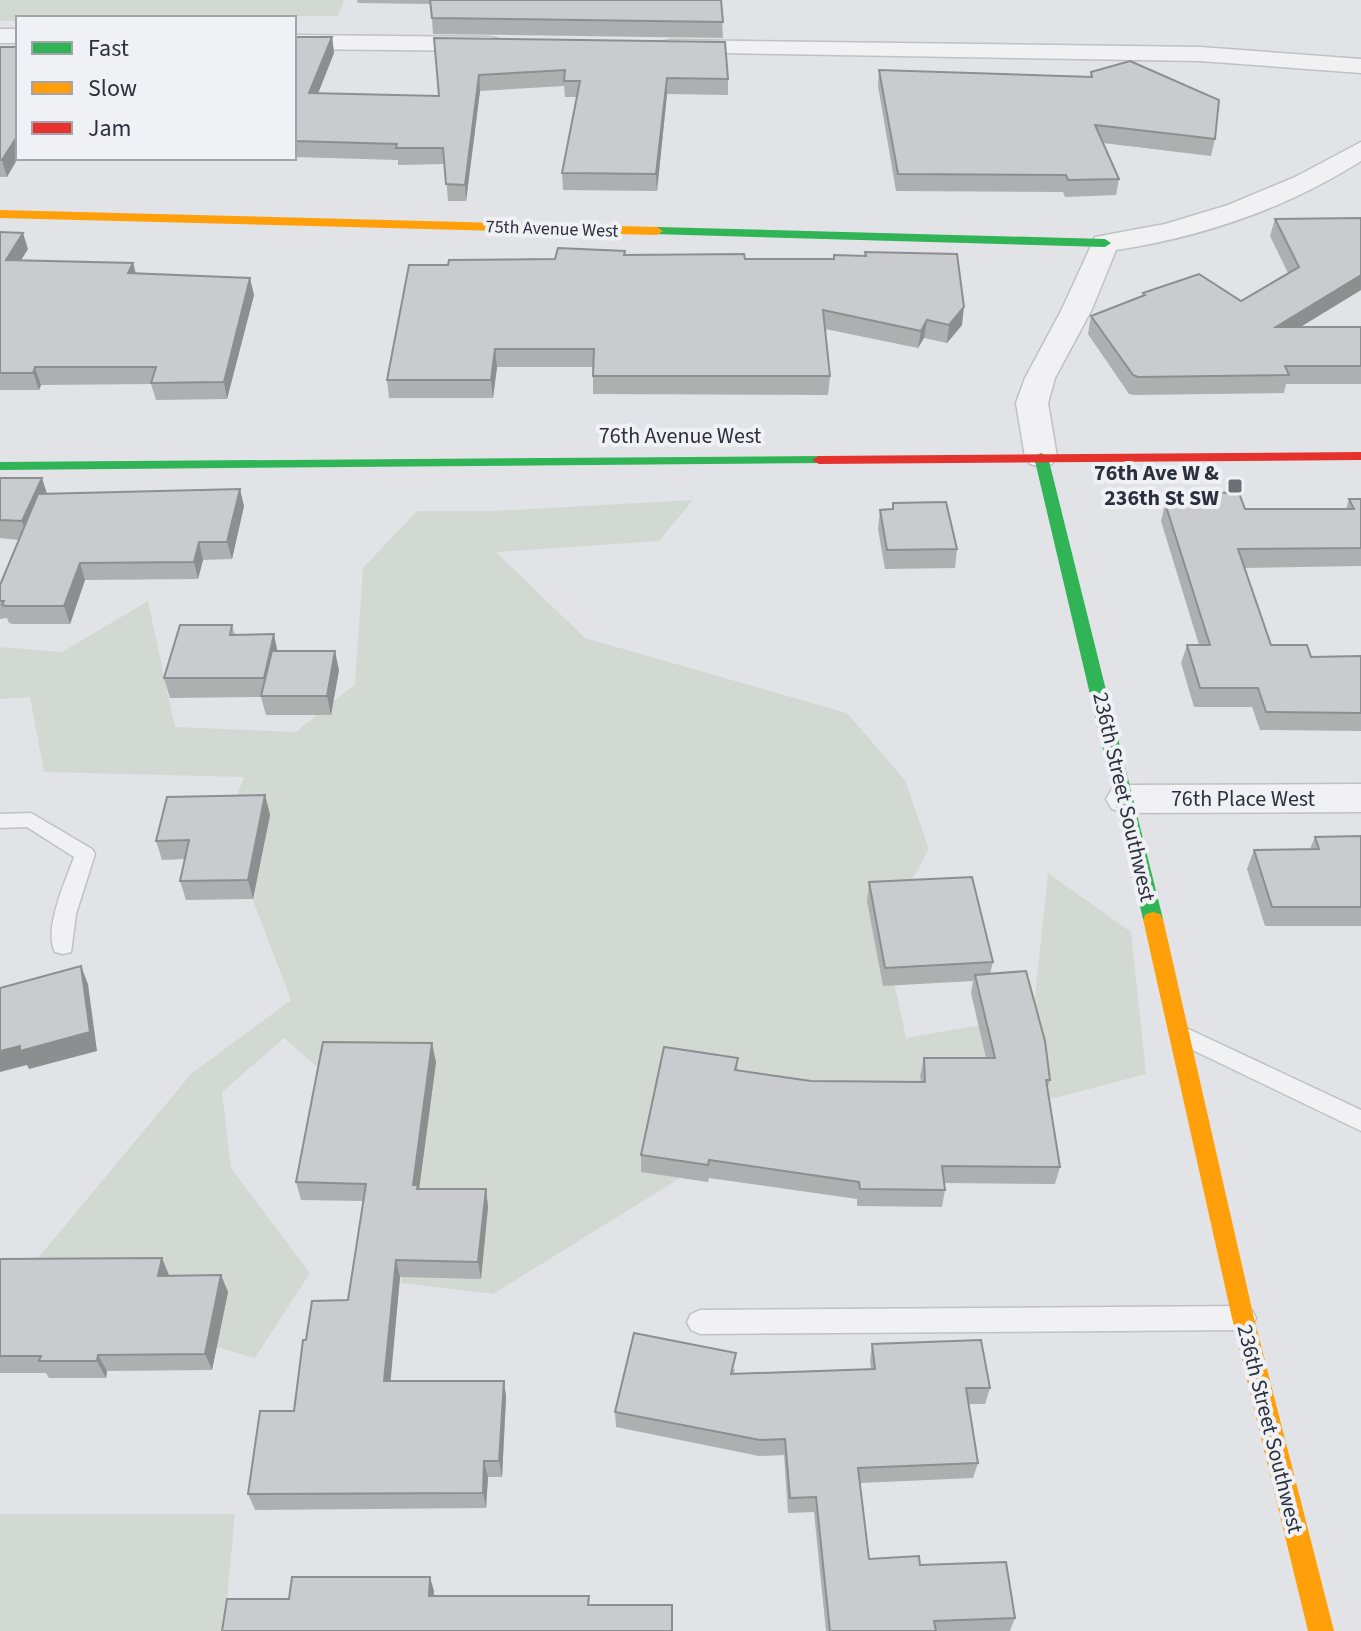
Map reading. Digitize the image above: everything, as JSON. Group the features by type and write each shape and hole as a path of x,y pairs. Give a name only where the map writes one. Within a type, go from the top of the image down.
{"street":[{"path":"296,42 514,45"},
{"path":"639,46 1200,54 1361,66"},
{"path":"1105,243 1147,238 1248,205 1327,173 1361,150"},
{"name":"75th Avenue West","path":"0,214 1105,243"},
{"name":"236th Street Southwest","path":"1105,243 1077,309 1040,378 1032,403 1041,457 1126,799 1243,1318 1321,1631"},
{"name":"76th Avenue West","path":"0,466 1361,456"},
{"name":"76th Place West","path":"1126,799 1361,798"}],"lane":[{"path":"0,821 31,820 85,854 65,914 63,946"},
{"path":"1179,1033 1361,1121"},
{"path":"700,1322 1243,1318"}],"shaded area":[{"path":"0,0 344,0 338,16 16,16 16,21 0,21"},
{"path":"693,500 659,541 496,552 585,638 847,713 905,780 929,849 883,931 906,1038 1033,1016 1048,873 1131,932 1146,1074 1032,1104 732,1146 493,1294 401,1283 408,1146 284,1038 222,1092 231,1168 310,1273 255,1358 13,1288 191,1074 291,1000 225,827 244,777 44,772 30,697 0,699 0,647 62,652 148,601 175,727 296,732 355,684 363,568 417,511 494,511"},
{"path":"0,1514 235,1514 224,1631 0,1631"}],"building":[{"path":"430,0 721,0 723,22 432,18"},
{"path":"296,37 332,37 309,93 439,96 434,38 725,42 728,79 667,78 656,174 562,173 580,81 564,81 565,70 479,75 465,185 446,184 443,148 396,148 397,144 296,141"},
{"path":"0,47 16,47 16,138 0,160"},
{"path":"1130,61 1219,100 1215,139 1095,125 1119,179 1068,180 1066,175 898,174 879,70 1092,77 1091,72"},
{"path":"1361,218 1361,275 1276,327 1361,327 1361,366 1285,366 1289,375 1138,377 1133,375 1091,316 1145,295 1143,293 1199,274 1241,301 1299,267 1275,219"},
{"path":"0,232 23,233 6,260 133,263 128,273 250,278 224,382 151,383 156,367 35,367 33,373 0,373"},
{"path":"558,248 625,251 624,255 744,254 745,259 834,259 834,255 866,256 865,252 957,254 964,307 949,325 927,320 921,331 823,310 830,376 593,376 594,349 495,349 491,380 387,380 409,265 448,265 449,260 555,259"},
{"path":"0,478 42,478 22,521 0,520"},
{"path":"240,489 227,542 199,542 194,562 80,563 64,606 6,606 2,605 4,601 0,601 0,585 38,494"},
{"path":"1168,492 1239,493 1245,509 1354,509 1349,499 1361,499 1361,548 1238,549 1271,645 1307,645 1311,657 1361,656 1361,713 1266,712 1258,688 1200,688 1187,645 1210,645 1165,503 1170,503"},
{"path":"946,502 957,549 887,550 880,510 893,509 893,503"},
{"path":"180,625 232,625 230,635 274,634 264,678 164,678"},
{"path":"272,651 335,651 327,696 261,696"},
{"path":"265,795 248,880 180,881 189,840 156,841 167,797"},
{"path":"1361,836 1361,907 1272,907 1254,850 1319,849 1315,837"},
{"path":"972,877 993,962 885,968 869,882"},
{"path":"81,966 90,1032 20,1051 20,1046 0,1051 0,988"},
{"path":"1026,971 1045,1041 1050,1080 1046,1080 1060,1167 942,1166 945,1190 860,1189 859,1182 709,1160 708,1165 641,1155 664,1047 738,1058 735,1070 811,1081 925,1082 924,1058 995,1058 975,975"},
{"path":"323,1042 432,1043 413,1185 418,1185 417,1189 486,1189 478,1262 396,1260 384,1381 504,1381 499,1461 484,1461 483,1493 248,1494 260,1411 294,1411 303,1340 306,1340 312,1301 348,1300 366,1184 296,1182"},
{"path":"162,1258 158,1276 221,1275 205,1354 98,1355 97,1361 39,1361 41,1356 0,1356 0,1259"},
{"path":"634,1333 736,1353 731,1374 875,1369 872,1344 981,1340 990,1388 966,1388 978,1463 858,1468 869,1559 919,1556 920,1565 1006,1562 1015,1618 934,1621 936,1631 830,1631 816,1497 790,1498 785,1439 760,1440 615,1412"},
{"path":"292,1577 430,1577 429,1596 589,1596 588,1605 672,1605 672,1631 222,1631 227,1599 289,1599"}],"traffic: fast":[{"path":"657,231 1105,243"},
{"path":"1041,457 1153,919"},
{"path":"0,466 819,460"}],"traffic: slow":[{"path":"0,214 657,231"},
{"path":"1153,919 1243,1318 1321,1631"}],"traffic: jam":[{"path":"819,460 1361,456"}],"place":[{"name":"76th Ave W & 236th St SW","path":"1235,486"}]}
